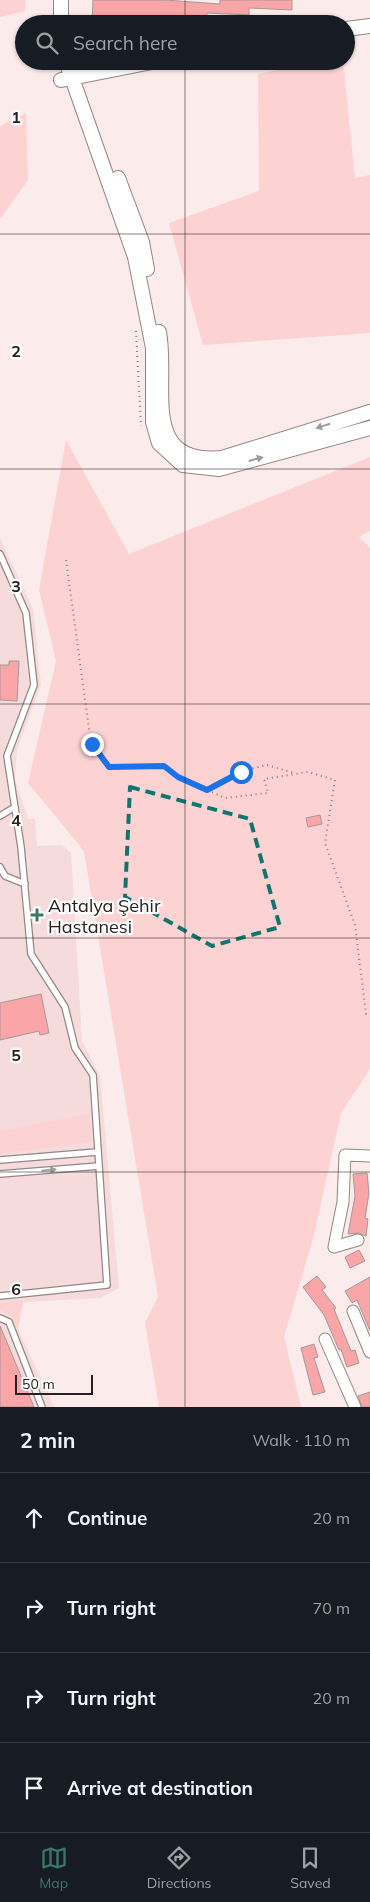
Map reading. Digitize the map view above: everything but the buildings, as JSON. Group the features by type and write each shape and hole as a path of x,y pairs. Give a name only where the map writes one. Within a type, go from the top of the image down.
{"street":[{"path":"61,0 61,15"},
{"path":"69,15 70,0"},
{"path":"355,28 370,26"},
{"path":"68,70 135,257 153,348 153,422 159,443 183,465 219,469 370,428"},
{"path":"73,70 70,77 142,242 162,349 163,425 168,440 176,449 187,456 202,460 222,458 370,412"},
{"path":"70,77 108,70"},
{"path":"358,1240 334,1247 343,1202 345,1155 370,1156"},
{"path":"353,1311 370,1352"},
{"path":"325,1339 355,1407"}],"lane":[{"path":"0,554 26,613 34,685 7,756 25,884 31,954 66,1007 74,1048 93,1075 107,1285 0,1296"},
{"path":"0,816 15,807"},
{"path":"0,867 5,876 25,884"},
{"path":"0,1160 97,1152"},
{"path":"0,1174 99,1166"},
{"path":"0,1318 9,1322 42,1407"}],"path":[{"path":"66,560 92,744 109,767 164,766 178,777 225,798 268,793 264,779 308,772 335,780 325,842 355,925 366,1014 370,1016"},
{"path":"207,790 241,772 267,765 296,774"}],"highlighted area":[{"path":"130,787 250,819 280,927 212,946 125,897"}],"shaded area":[{"path":"0,0 26,0 25,11 0,17"},
{"path":"278,70 344,70 355,178 370,175 370,333 203,345 169,223 259,191 258,74"},
{"path":"26,113 28,180 0,219 0,126"},
{"path":"66,440 129,554 370,457 370,531 359,537 370,548 370,1069 341,1113 314,1235 284,1337 301,1407 159,1407 145,1323 158,1297 84,851 28,783 56,661 39,590"},
{"name":"Antalya Şehir Hastanesi","path":"0,538 33,609 41,685 17,749 15,780 28,819 35,819 37,846 62,845 71,853 82,1041 100,1076 119,1288 100,1298 23,1302 18,1329 54,1407 0,1407"},
{"path":"89,1114 91,1142 0,1154 0,1131"},
{"path":"23,1301 18,1329 10,1315 0,1309 0,1303"}],"place":[{"name":"Antalya Şehir Hastanesi","path":"37,915"}],"route":[{"path":"92,744 109,767 164,766 178,777 207,790 241,772"}]}
